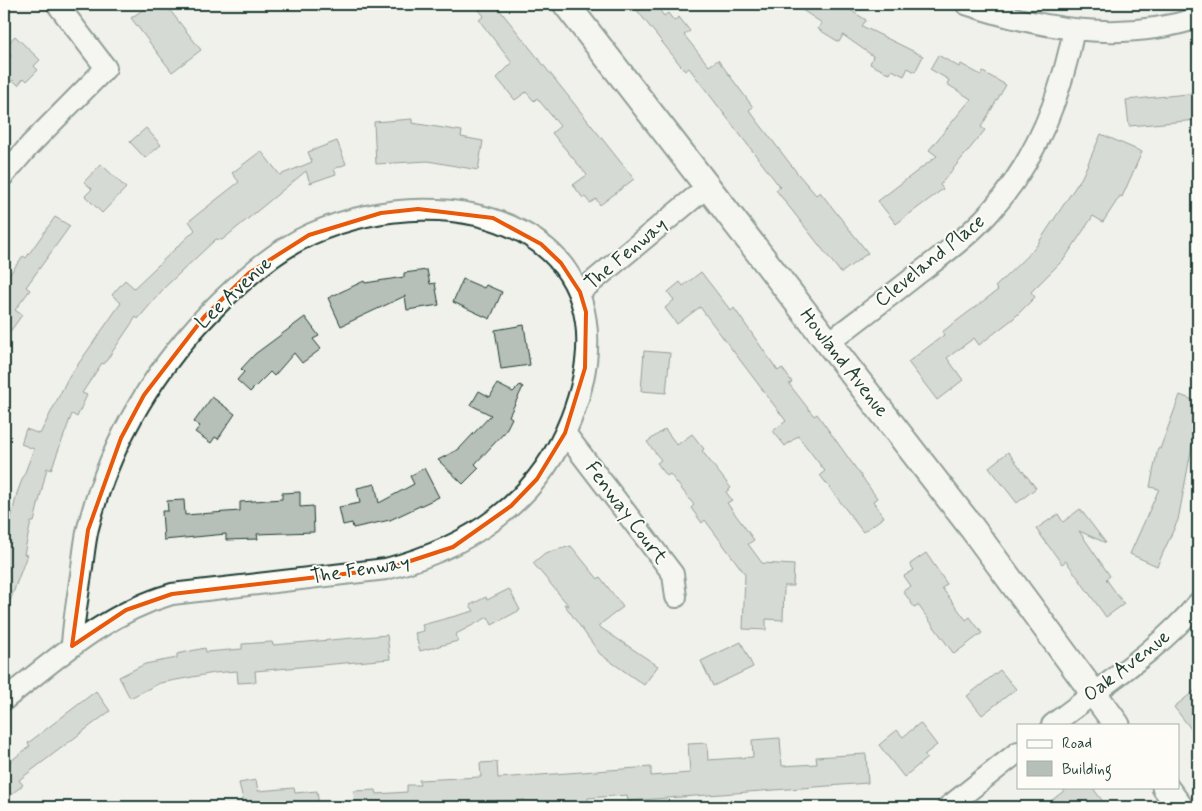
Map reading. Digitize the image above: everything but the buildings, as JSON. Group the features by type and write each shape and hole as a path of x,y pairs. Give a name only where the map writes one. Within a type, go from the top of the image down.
{"street":[{"path":"4,176 30,145 106,68 56,4"},
{"name":"Howland Avenue","path":"566,4 972,528 1116,724"},
{"path":"966,4 1004,16 1074,30 1113,31 1155,28 1198,18"},
{"name":"Cleveland Place","path":"828,343 962,240 991,211 1016,179 1038,144 1055,106 1067,67 1074,30"},
{"name":"The Fenway","path":"4,700 96,627 126,610 172,594 386,570 420,560 453,547 484,528 511,506 537,479 565,433 578,400 585,368 588,335 586,312 580,292 707,187"},
{"name":"Lee Avenue","path":"72,646 88,530 102,483 121,438 144,395 172,354 204,317 230,292 250,273 276,254 309,235 344,221 371,215 418,209 456,211 492,218 518,229 541,244 561,263 580,292"},
{"name":"Fenway Court","path":"565,433 673,574 676,597"},
{"name":"Oak Avenue","path":"1053,724 1184,620 1198,603"},
{"path":"948,807 1017,753"},
{"path":"1166,788 1180,807"}],"highlighted area":[{"path":"418,209 493,218 541,244 561,263 580,292 586,312 585,368 565,433 537,479 511,506 453,547 386,569 172,594 126,610 72,646 88,530 121,438 144,395 204,317 249,273 309,235 381,213"}]}
